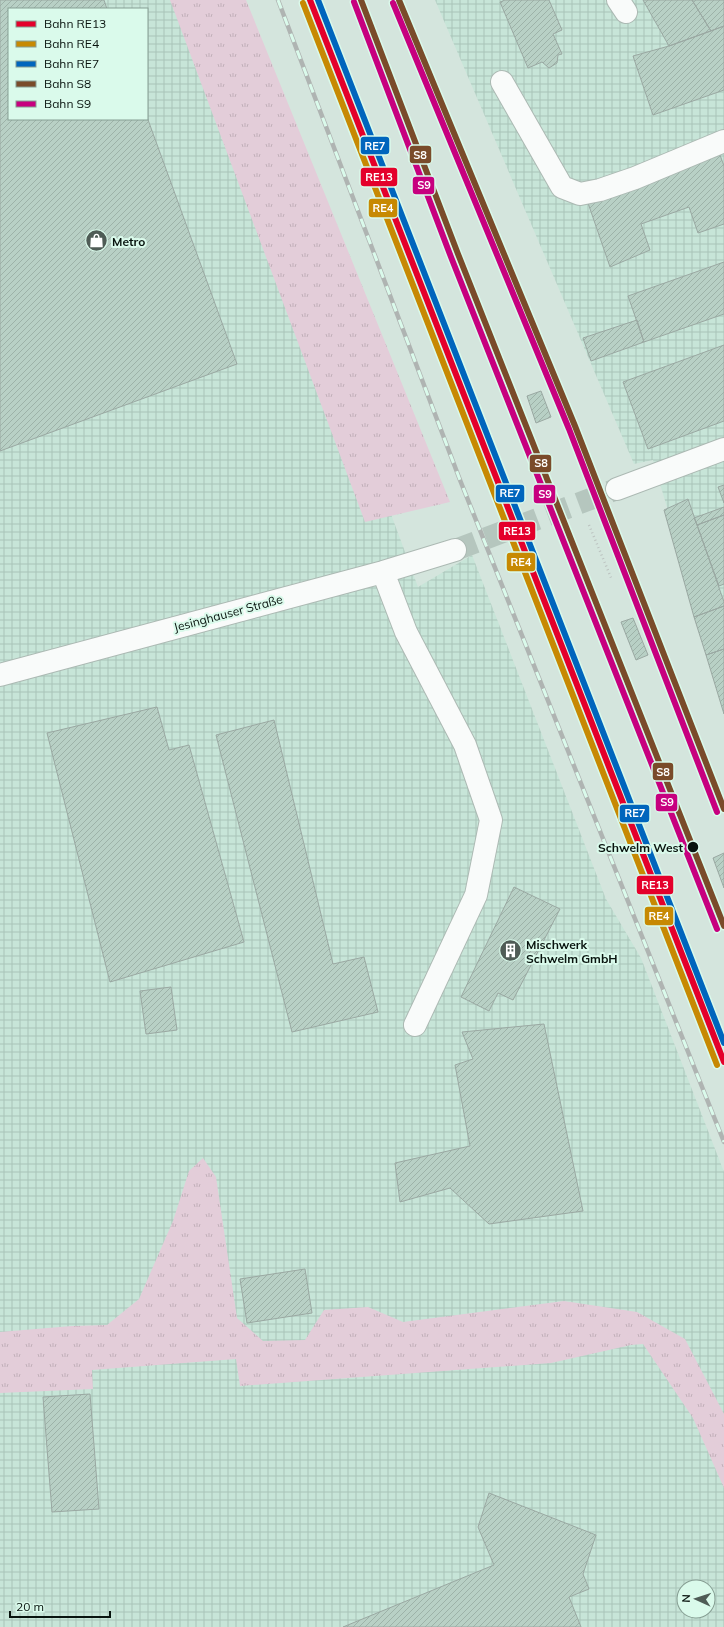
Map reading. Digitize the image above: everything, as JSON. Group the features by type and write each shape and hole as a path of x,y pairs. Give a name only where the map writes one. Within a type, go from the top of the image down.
{"street":[{"path":"502,82 562,187 580,194 600,190 635,178 724,141"},
{"path":"617,489 724,449"},
{"name":"Jesinghauser Straße","path":"0,675 383,572 455,550"},
{"path":"383,572 406,632 465,745 491,820 476,896 415,1025"}],"path":[{"path":"589,524 612,580"}],"shaded area":[{"path":"0,0 233,0 248,128 418,587 472,555 606,899 641,958 724,1172 724,1627 0,1627"},
{"path":"435,0 724,0 724,700 653,460 634,464"}],"green space":[{"path":"170,0 246,0 450,502 365,522"},
{"path":"203,1158 216,1177 237,1318 263,1341 305,1340 324,1310 368,1307 403,1322 564,1301 637,1312 685,1339 724,1414 724,1488 693,1418 643,1344 631,1345 551,1363 240,1386 236,1359 92,1370 93,1389 0,1393 0,1332 72,1326 107,1325 139,1299 173,1221 189,1171"}],"building":[{"name":"Metro","path":"0,0 104,0 107,8 8,8 8,120 148,120 237,364 0,451"},
{"path":"505,0 549,0 562,30 553,34 562,54 558,55 557,63 549,68 542,62 528,68 500,2"},
{"path":"643,0 692,0 711,31 669,46"},
{"path":"692,0 724,0 724,26 711,31"},
{"path":"724,26 724,90 653,115 633,56 669,46"},
{"path":"720,155 724,166 724,224 698,233 689,207 641,224 650,250 610,267 588,203"},
{"path":"724,262 724,314 644,342 628,296"},
{"path":"637,320 644,342 591,361 583,338"},
{"path":"724,345 724,421 648,449 623,382"},
{"path":"541,391 551,417 536,423 527,396"},
{"path":"724,485 724,503 718,487"},
{"path":"688,499 724,602 724,606 694,617 664,510"},
{"path":"724,507 724,515 697,525 694,518"},
{"path":"724,515 724,584 719,586 697,525"},
{"path":"724,606 724,649 706,655 694,617"},
{"path":"633,618 648,655 636,660 621,622"},
{"path":"724,649 724,714 706,655"},
{"path":"157,707 169,750 189,745 244,942 110,982 47,733"},
{"path":"274,720 333,964 364,957 378,1012 292,1032 216,735"},
{"path":"724,853 724,888 713,858"},
{"name":"Mischwerk Schwelm GmbH","path":"514,887 560,909 513,1000 498,993 489,1011 461,997"},
{"path":"171,987 177,1030 146,1034 140,991"},
{"path":"544,1024 583,1211 489,1224 450,1188 400,1202 395,1163 470,1146 455,1065 473,1059 462,1032"},
{"path":"305,1269 312,1313 247,1323 240,1279"},
{"path":"90,1394 99,1509 52,1512 43,1397"},
{"path":"489,1493 596,1535 583,1574 589,1589 569,1597 581,1627 343,1627 494,1565 478,1527"}],"tunnel":[{"path":"455,550 617,489"}],"railway":[{"path":"278,0 460,480 724,1142"}],"rail line":[{"name":"RE13","path":"310,0 724,1062"},
{"name":"RE7","path":"318,0 724,1043"},
{"name":"S8","path":"361,0 458,254 724,926"},
{"name":"S8","path":"399,0 575,426 724,809"},
{"name":"S9","path":"354,2 451,257 717,929"},
{"name":"RE4","path":"303,3 717,1065"},
{"name":"S9","path":"393,3 569,429 717,812"}],"place":[{"name":"Metro","path":"96,241"},
{"name":"Schwelm West","path":"693,847"},
{"name":"Mischwerk Schwelm GmbH","path":"511,951"}]}
